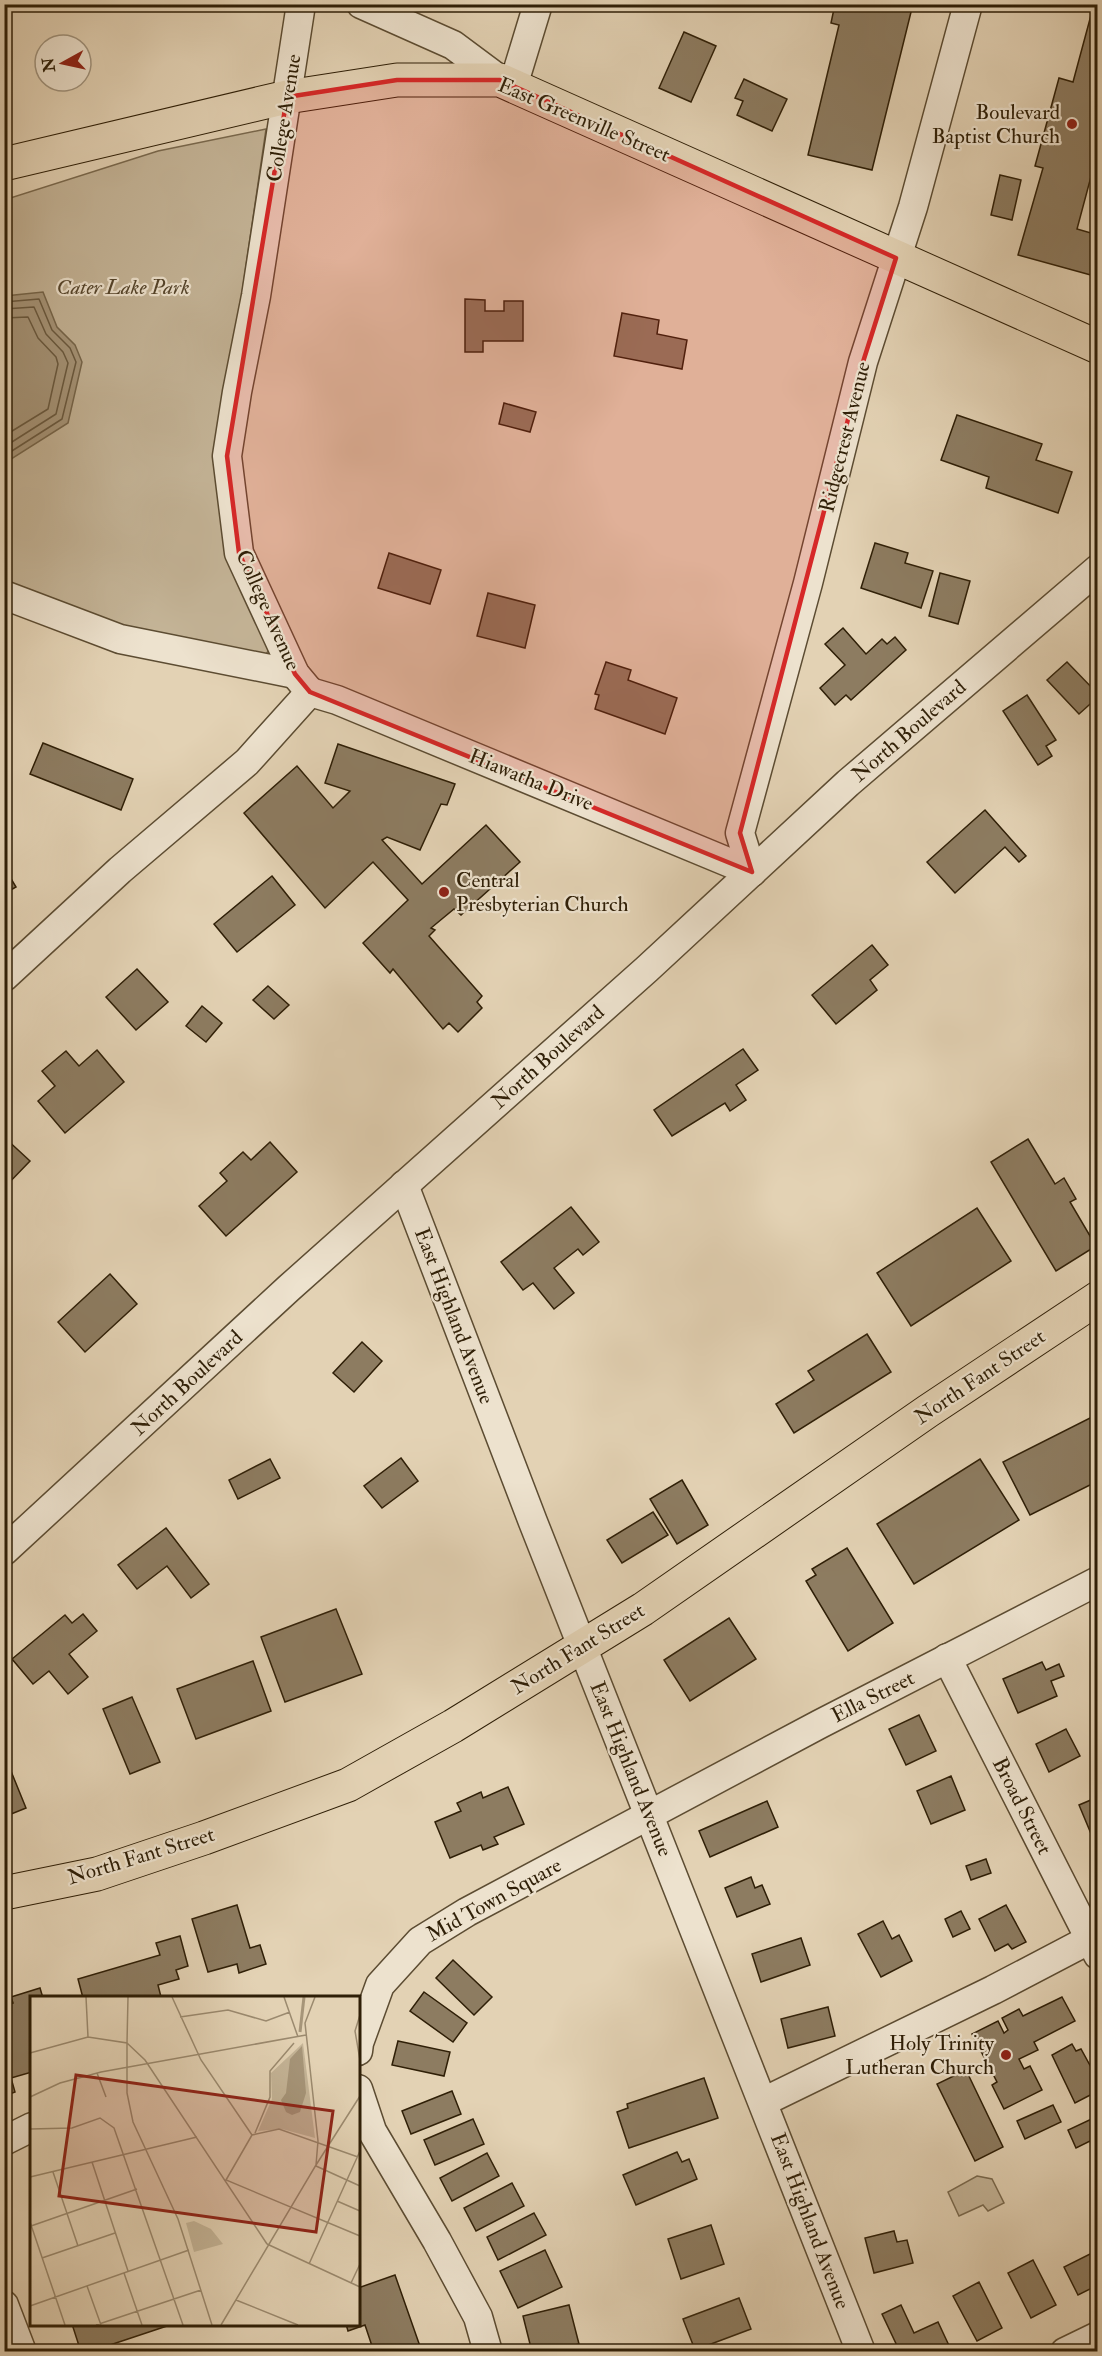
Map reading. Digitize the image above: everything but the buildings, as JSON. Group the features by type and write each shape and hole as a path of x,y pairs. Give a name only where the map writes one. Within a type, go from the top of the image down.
{"main road":[{"name":"East Greenville Street","path":"4,164 287,97 397,80 506,82 1098,347"},
{"name":"North Fant Street","path":"4,1893 97,1874 204,1838 348,1785 453,1726 643,1609 928,1411 1098,1298"}],"street":[{"name":"College Avenue","path":"4,977 120,870 247,762 302,683 239,553 227,456 256,296 302,4"},
{"path":"361,4 453,45 506,82 538,4"},
{"name":"Ridgecrest Avenue","path":"752,872 740,833 808,583 863,362 913,207 968,4"},
{"name":"North Boulevard","path":"4,1551 404,1185 647,969 848,783 1098,569"},
{"name":"Hiawatha Drive","path":"4,595 120,639 302,683 357,709 752,872"},
{"name":"East Highland Avenue","path":"404,1185 582,1646 861,2352"},
{"name":"Ella Street","path":"650,1816 947,1658 1098,1581"},
{"name":"Broad Street","path":"947,1658 1095,1943"},
{"name":"Mid Town Square","path":"360,2040 380,1985 420,1941 467,1912 650,1816"},
{"path":"763,2102 1095,1943"},
{"path":"360,2095 372,2131 437,2241 478,2317 488,2352"},
{"path":"4,2141 30,2128"},
{"path":"4,2305 22,2352"},
{"path":"1065,2352 1098,2336"}],"highlighted area":[{"path":"397,80 500,80 896,258 863,362 740,833 752,872 310,692 295,674 239,553 227,456 287,97"}],"green space":[{"name":"Cater Lake Park","path":"266,129 222,430 272,645 263,659 148,635 5,581 4,200 158,151"},
{"path":"977,2176 992,2179 1004,2203 988,2211 983,2205 959,2216 948,2192"}],"water":[{"path":"43,292 57,327 75,345 82,362 68,423 5,463 5,296"}],"place":[{"name":"Boulevard Baptist Church","path":"1072,124"},
{"name":"Central Presbyterian Church","path":"444,892"},
{"name":"Holy Trinity Lutheran Church","path":"1006,2055"}]}
